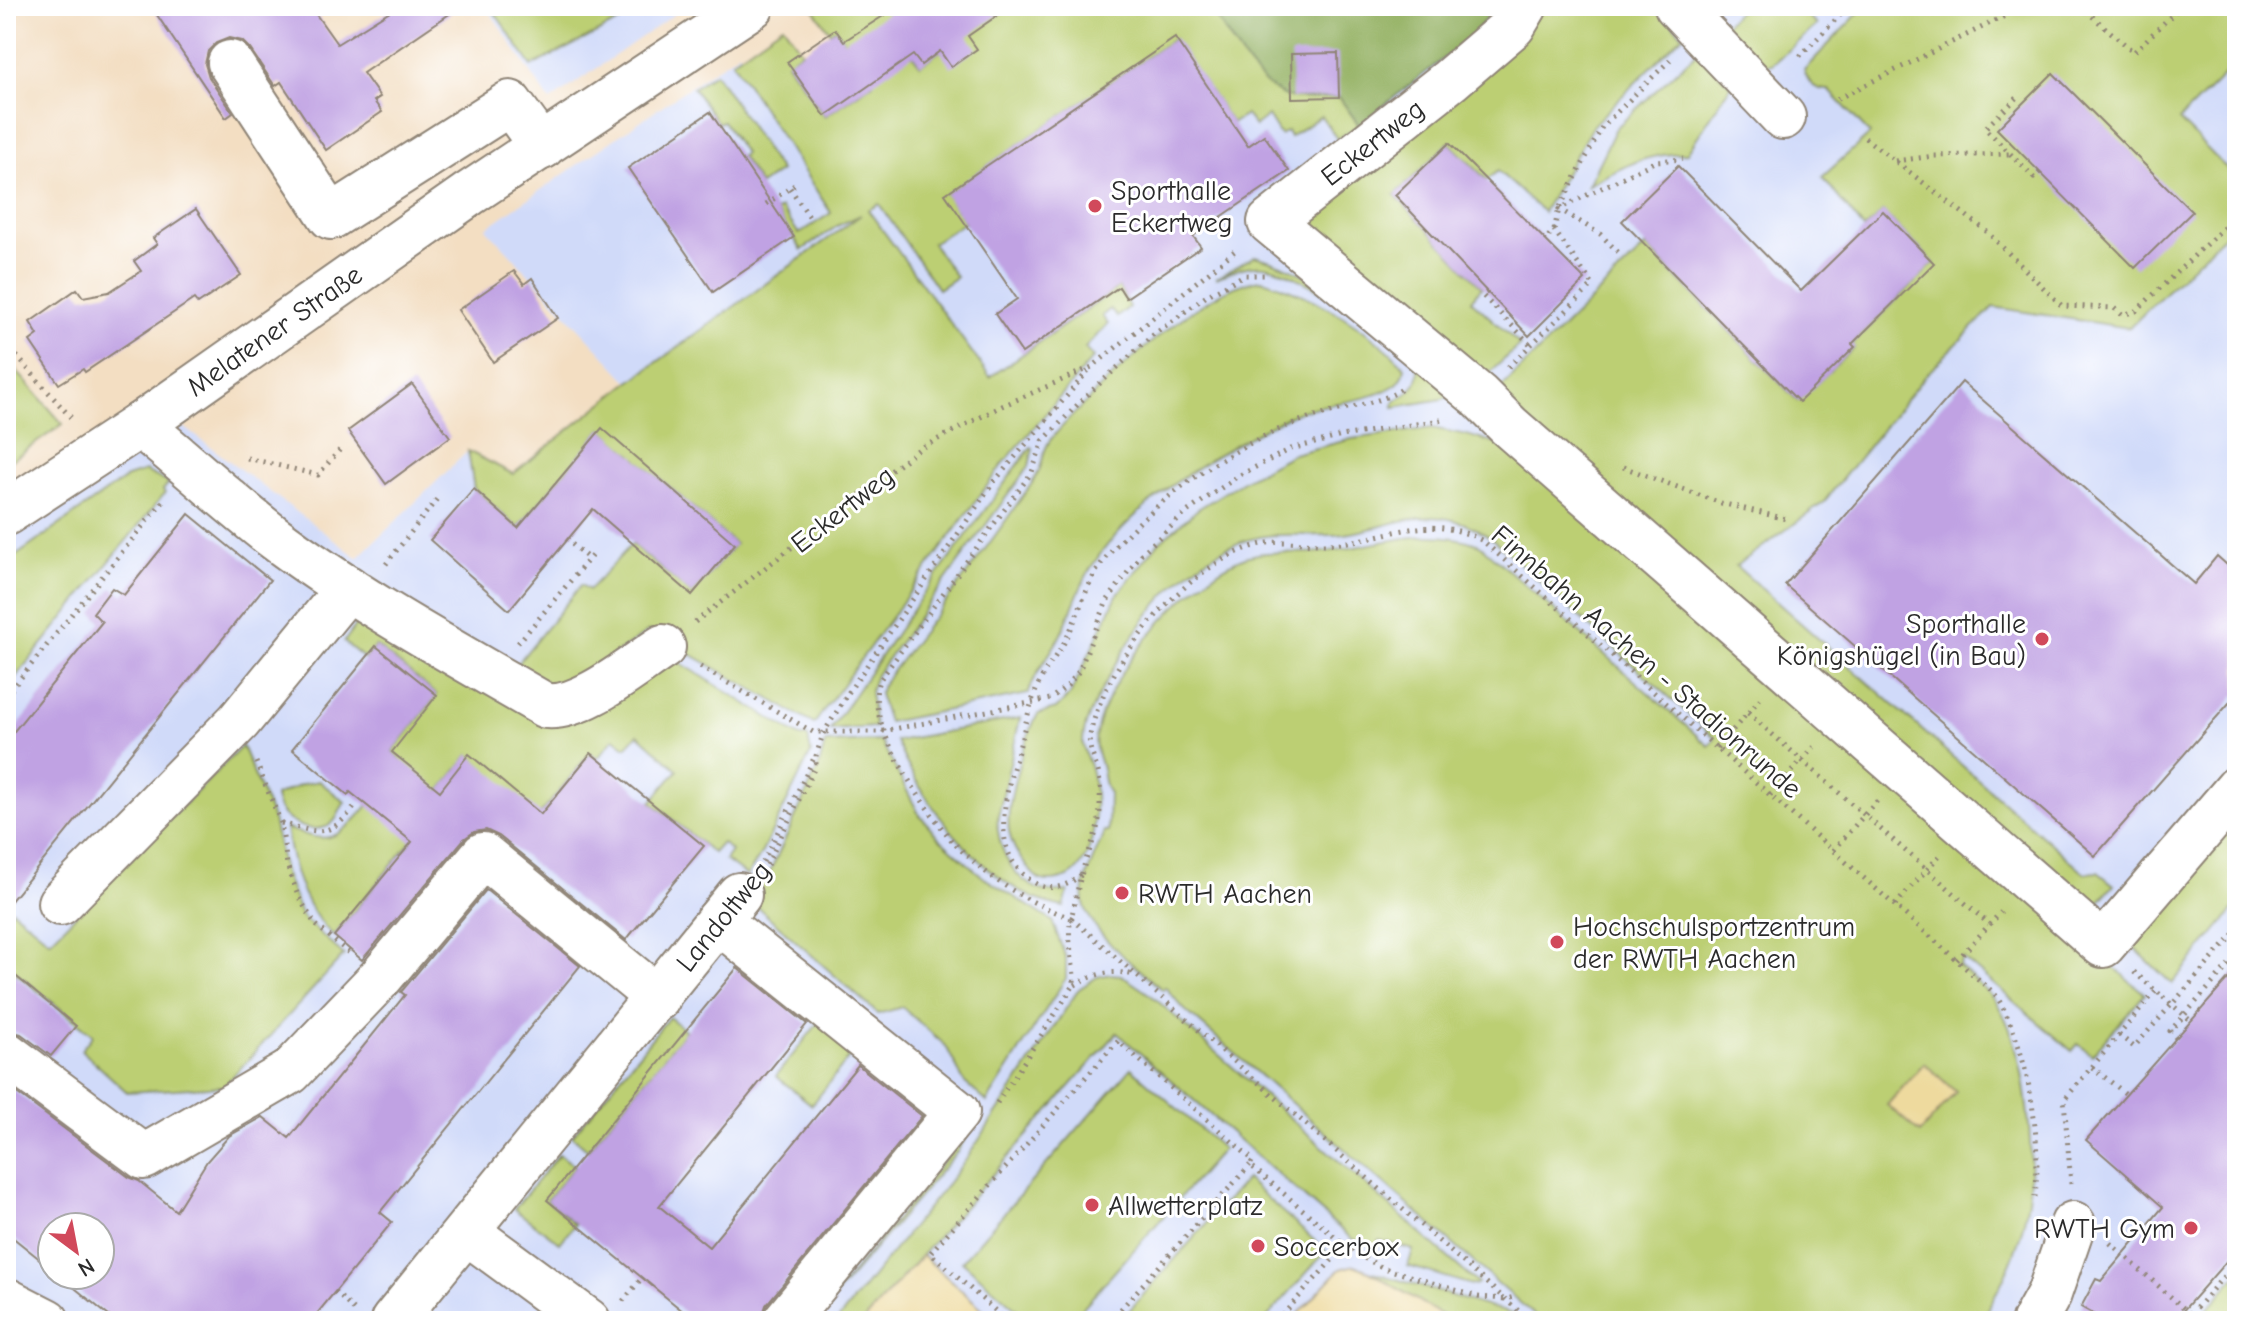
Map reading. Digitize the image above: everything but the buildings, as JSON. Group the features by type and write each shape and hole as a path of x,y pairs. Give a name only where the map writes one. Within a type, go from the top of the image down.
{"street":[{"name":"Melatener Straße","path":"6,513 140,425 469,194 752,6"},
{"name":"Eckertweg","path":"1270,222 1450,80 1513,26 1525,6"},
{"path":"1689,18 1783,117"},
{"path":"230,63 331,217 510,103 542,147"},
{"path":"1270,222 1494,411 2103,945 2237,789"},
{"path":"140,425 271,534 354,592 546,706 569,704 663,647"},
{"path":"60,903 239,721 354,592"},
{"path":"6,1054 144,1157 290,1072 380,978 483,855 658,998"},
{"path":"728,908 957,1112 785,1321"},
{"name":"Landoltweg","path":"393,1321 728,908"},
{"path":"2034,1321 2049,1294 2059,1217"},
{"path":"467,1232 588,1321"},
{"path":"6,1300 47,1321"}],"path":[{"path":"1800,56 1849,6"},
{"path":"1837,99 2025,6"},
{"path":"2080,6 2134,52 2175,12 2170,6"},
{"path":"1546,239 1554,230 1559,209 1602,127 1689,18"},
{"path":"2017,98 1985,128 2034,178 2040,172"},
{"path":"1865,138 1985,230 2062,306 2114,308 2122,315 2136,311 2237,215"},
{"path":"1894,161 1934,156 2010,154"},
{"path":"1559,209 1656,161 1683,159"},
{"path":"766,204 799,182"},
{"path":"790,188 811,219"},
{"path":"1559,209 1600,234 1618,252"},
{"name":"Eckertweg","path":"663,647 919,449 1002,406 1092,367 1270,222"},
{"path":"663,647 813,732 823,734 885,731 1050,699 1068,685 1079,671 1107,601 1141,554 1187,512 1238,476 1291,449 1342,436 1494,411 1531,345 1593,285 1554,230"},
{"path":"1270,275 1244,275 1182,313 1086,396 1043,441 1032,472 879,681 875,691 876,703 885,731 922,800 947,836 982,869 1034,904 1071,918 1530,1321"},
{"path":"1487,292 1482,295 1531,345"},
{"path":"6,344 61,406"},
{"name":"Landoltweg","path":"728,908 763,874 816,765 823,734 850,690 993,483 1092,367"},
{"path":"1081,875 1069,885 1055,888 1029,880 1004,837 1002,820 1008,788 1039,681 1069,634 1102,563 1126,534 1204,472 1299,421 1396,394 1409,382"},
{"path":"244,457 318,475 343,446"},
{"path":"1618,464 1721,503 1790,520"},
{"path":"6,696 171,492"},
{"path":"354,592 437,499"},
{"name":"Finnbahn Aachen - Stadionrunde","path":"1071,918 1081,875 1098,831 1099,775 1089,737 1117,671 1159,614 1186,585 1217,561 1263,543 1330,544 1414,527 1439,526 1464,531 1483,541 1995,994 2010,1019 2018,1045 2028,1088 2038,1163 2059,1217"},
{"path":"566,539 589,559"},
{"path":"492,675 594,553"},
{"path":"1717,748 1767,692"},
{"path":"1748,713 1989,924"},
{"path":"1770,795 1821,739"},
{"path":"1833,850 1884,793"},
{"path":"269,796 281,823 287,865 298,896 315,924 337,943"},
{"path":"281,823 313,832 331,830 342,823 357,804"},
{"path":"1894,905 1946,847"},
{"path":"1957,960 2009,902"},
{"path":"2119,1035 2134,1047 2237,931"},
{"path":"2170,1031 2237,956"},
{"path":"1074,985 1090,976 1105,973 1119,971 1137,975"},
{"path":"2156,991 2064,1100 2059,1217 2198,1321"},
{"path":"2163,997 2191,1021"},
{"path":"2159,1020 2176,1038"},
{"path":"1007,1321 930,1253 1118,1041 1253,1160 1110,1321"},
{"path":"2092,1067 2126,1094"},
{"path":"1250,1165 1344,1247 1384,1268 1478,1297 1514,1297"},
{"path":"1277,1321 1344,1247"},
{"path":"2191,1314 2237,1261"},
{"path":"626,1298 642,1278"}],"shaded area":[{"path":"486,6 686,6 550,101"},
{"name":"RWTH Aachen","path":"1108,6 2237,6 2237,1321 6,1321 6,541 180,424 358,558 468,451 513,474 629,382 486,228 740,52 867,212 1132,40"}],"green space":[{"path":"490,6 617,6 624,19 532,66"},
{"path":"886,6 897,32 920,65 940,51 947,6 1141,6 1144,9 1150,6 1209,6 1228,34 1293,98 1339,97 1359,125 1337,139 1321,116 1290,137 1287,131 1280,135 1268,116 1255,126 1246,115 1232,123 1174,39 946,194 965,222 932,243 956,277 938,289 879,204 868,210 990,377 1119,287 1129,307 1117,317 1110,309 1102,316 1108,324 1085,348 1093,358 1002,465 814,724 649,631 554,696 513,669 581,585 589,590 632,544 692,594 735,544 602,429 518,528 474,489 468,451 513,474 624,386 861,215 839,225 802,250 776,211 781,208 799,234 831,213 732,61 783,25 802,51 787,63 825,116 873,83 835,29 830,32 813,8"},
{"path":"1209,6 1497,6 1472,36 1359,125 1339,97 1294,98 1268,86 1245,61"},
{"path":"1542,6 1655,6 1683,35 1593,125 1543,212 1498,171 1487,180 1449,143 1395,195 1482,287 1471,300 1520,345 1477,384 1309,231 1309,216 1330,203 1326,196"},
{"path":"1744,6 1798,6 1817,25 1772,64 1752,66 1723,26"},
{"path":"1865,6 2237,6 2237,62 2179,120 2237,179 2237,243 2226,233 2129,328 1993,307 1924,377 1823,503 1736,566 2084,873 2098,872 2114,885 2088,915 1492,397 1646,246 1798,401 1854,348 1852,344 1934,263 1883,212 1864,229 1822,177 1870,134 1829,90 1813,85 1804,70"},
{"path":"1697,52 1731,85 1687,153 1647,159 1588,185 1616,128"},
{"path":"715,73 780,171 760,185 723,121 718,123 693,88"},
{"path":"1255,256 1312,279 1339,295 1461,390 1443,399 1394,407 1394,402 1409,392 1417,381 1418,367 1410,354 1343,304 1283,272 1255,266 1216,278"},
{"path":"1263,280 1321,304 1358,326 1405,367 1400,381 1380,393 1287,417 1207,461 1156,498 1112,540 1094,563 1060,636 1028,694 888,722 879,694 882,685 980,557 1028,488 1038,473 1051,439 1119,370 1180,320 1239,286"},
{"path":"6,359 63,424 6,464"},
{"name":"Hochschulsportzentrum der RWTH Aachen","path":"1432,428 1506,447 2145,994 2092,1055 2078,1044 2072,1051 1963,958 1959,966 1994,1000 2017,1050 2026,1099 2031,1160 2026,1214 2019,1241 2009,1267 1980,1321 1541,1321 1184,1009 1165,987 1163,990 1130,962 1106,939 1088,915 1084,886 1104,832 1108,832 1109,793 1095,744 1103,711 1131,659 1173,609 1218,571 1250,556 1324,552 1421,536 1440,536 1480,545 1709,746 1715,738 1490,537 1471,526 1437,517 1406,520 1340,535 1260,537 1210,557 1188,573 1168,592 1133,636 1087,720 1083,744 1092,773 1095,810 1092,839 1082,863 1068,877 1045,881 1034,875 1019,856 1009,831 1010,805 1017,771 1033,725 1038,714 1056,709 1070,695 1117,595 1159,542 1198,509 1293,454 1352,439"},
{"path":"1031,447 1029,466 876,675 870,692 875,727 830,730 917,603"},
{"path":"145,471 169,483 163,490 165,493 6,689 6,563 127,477"},
{"path":"360,619 430,667 436,659 532,715 671,657 800,737 808,737 811,753 747,876 725,860 731,851 722,843 713,853 651,802 678,770 638,734 626,747 614,738 598,758 590,753 539,816 469,755 424,811 431,817 334,936 314,913 300,887 286,828 324,838 349,826 401,760 392,752 437,695 376,646 365,659 344,642"},
{"path":"1020,718 997,822 999,836 1009,863 1027,883 1053,892 1068,891 1064,907 1037,899 1010,885 962,844 923,792 896,741"},
{"path":"881,741 919,814 939,838 983,877 1052,921 1066,958 1066,978 987,1102 964,1082 946,1046 902,1007 878,1014 746,897 769,874 819,766 825,743"},
{"path":"242,746 273,820 284,872 302,917 344,955 224,1086 127,1092 81,1050 93,1035 6,965 6,917 12,910 50,941"},
{"path":"319,781 345,802 333,823 318,829 309,828 286,817 275,796"},
{"path":"2237,815 2237,906 2172,984 2125,939"},
{"path":"1121,975 1152,996 1478,1284 1475,1286 1408,1266 1413,1250 1379,1240 1377,1245 1352,1239 1117,1033 864,1321 837,1321 963,1164 1079,989 1097,977"},
{"path":"669,1017 686,1031 588,1150 572,1136"},
{"path":"823,1017 858,1046 812,1105 776,1076"},
{"name":"Allwetterplatz","path":"1131,1068 1223,1149 1071,1321 1030,1321 962,1261"},
{"path":"974,1124 957,1152 813,1321"},
{"path":"559,1154 575,1166 547,1200 575,1224 560,1243 514,1209"},
{"path":"1246,1179 1326,1251 1264,1321 1120,1321"},
{"path":"1369,1271 1512,1314 1520,1321 1451,1321"},
{"path":"2237,1275 2237,1321 2215,1321 2205,1312"}],"sand":[{"path":"1924,1063 1956,1092 1920,1133 1887,1105"},
{"path":"922,1255 996,1321 864,1321"},
{"path":"1354,1265 1451,1321 1292,1321 1340,1269"}],"place":[{"name":"Sporthalle Eckertweg","path":"1095,206"},
{"name":"Sporthalle Königshügel (in Bau)","path":"2042,639"},
{"name":"RWTH Aachen","path":"1122,893"},
{"name":"Hochschulsportzentrum der RWTH Aachen","path":"1557,942"},
{"name":"Allwetterplatz","path":"1092,1205"},
{"name":"RWTH Gym","path":"2191,1228"},
{"name":"Soccerbox","path":"1258,1246"}]}
